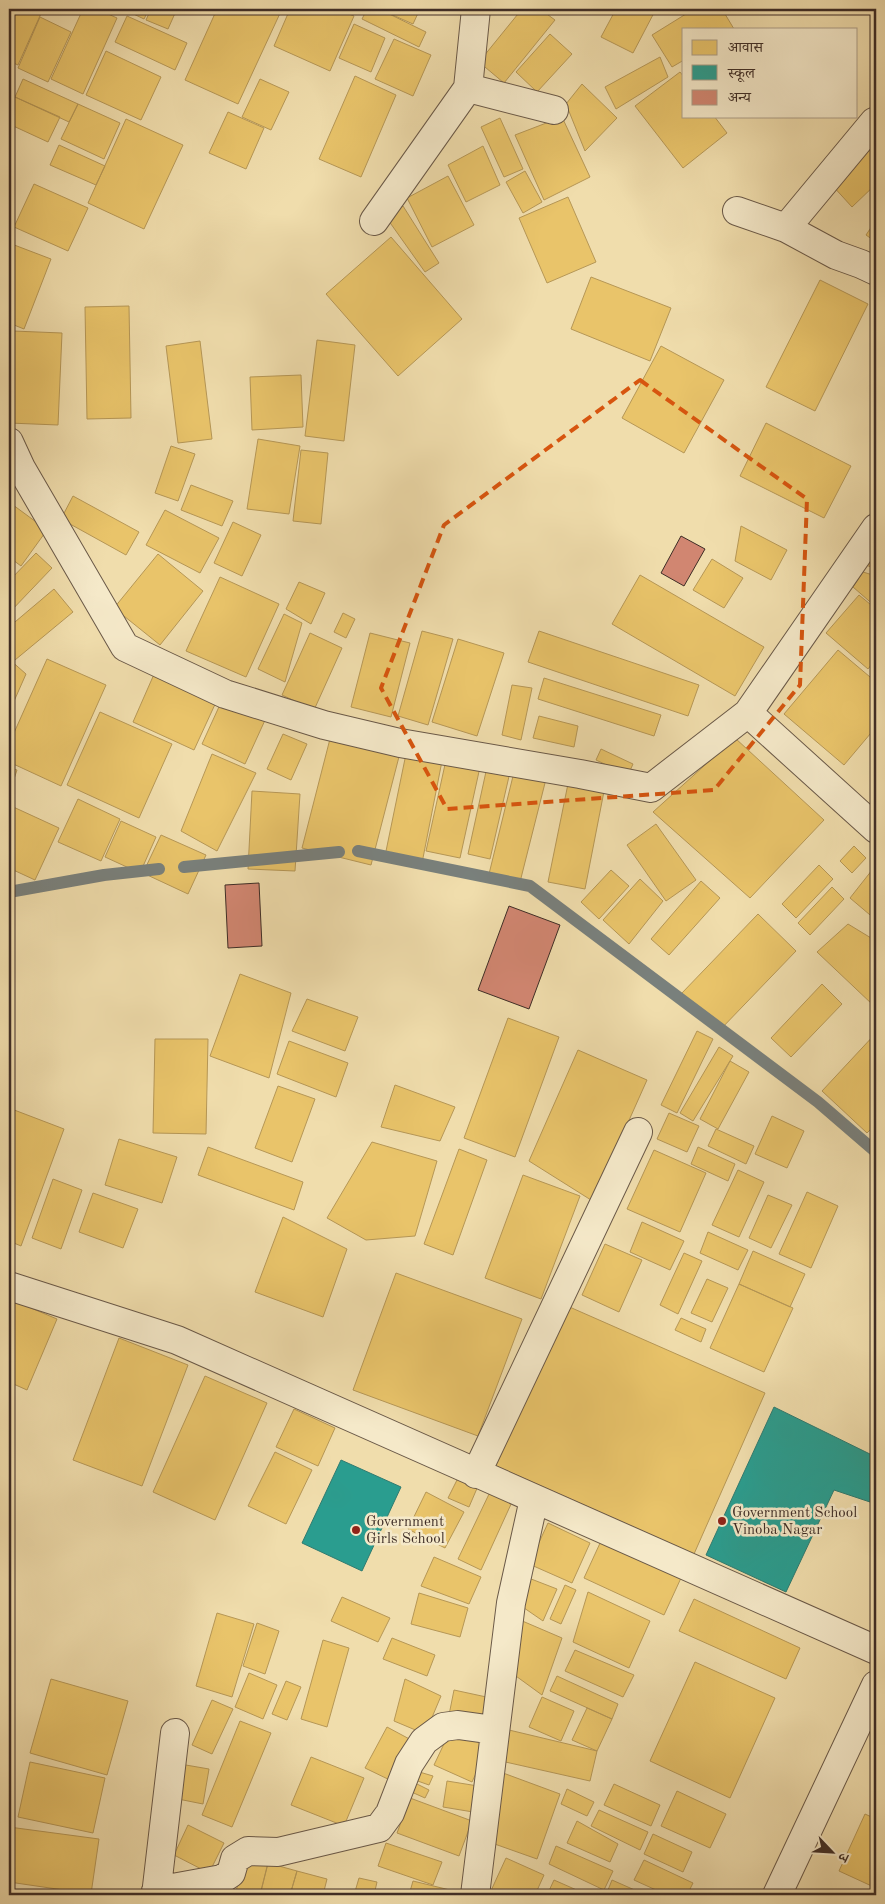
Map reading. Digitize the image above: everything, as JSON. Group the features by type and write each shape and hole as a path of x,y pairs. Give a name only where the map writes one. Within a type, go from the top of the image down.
{"street":[{"path":"374,221 468,88 476,9"},
{"path":"468,88 554,110"},
{"path":"786,228 874,122"},
{"path":"737,211 786,228 836,255 876,271"},
{"path":"9,442 21,468 126,646 225,694 324,725 400,743 652,788 748,712 876,528"},
{"path":"748,712 876,829"},
{"path":"476,1474 638,1132"},
{"path":"9,1286 177,1340 876,1650"},
{"path":"475,1895 511,1603 534,1499"},
{"path":"777,1895 876,1685"},
{"path":"175,1733 156,1893 222,1879 231,1873 235,1859 248,1851 278,1852 379,1828 390,1813 409,1764 424,1742 443,1727 458,1725 494,1730"}],"highlighted area":[{"path":"640,380 807,499 800,685 714,790 447,809 381,688 444,525"}],"building: आवास":[{"path":"9,9 43,9 18,65 9,61"},
{"path":"83,9 97,9 117,18 83,94 51,79"},
{"path":"123,9 149,9 144,19"},
{"path":"151,9 173,9 176,11 168,29 146,20"},
{"path":"217,9 282,9 238,104 185,80"},
{"path":"290,9 336,9 354,16 330,71 274,46"},
{"path":"367,9 379,9 426,32 419,47 362,19"},
{"path":"379,9 420,9 413,24"},
{"path":"522,9 540,9 555,20 504,83 479,62"},
{"path":"616,9 656,9 633,53 601,37"},
{"path":"694,9 722,9 733,28 682,28 682,61 672,67 652,35"},
{"path":"127,16 187,43 175,70 115,42"},
{"path":"40,17 71,32 48,82 18,68"},
{"path":"354,24 385,38 371,72 339,58"},
{"path":"550,34 572,54 537,92 516,72"},
{"path":"394,39 431,55 413,96 375,79"},
{"path":"106,51 161,77 141,120 86,95"},
{"path":"660,57 668,77 616,109 605,87"},
{"path":"680,72 682,74 682,118 716,118 727,133 683,168 635,106"},
{"path":"355,76 396,95 361,177 319,159"},
{"path":"23,79 78,104 69,122 15,97"},
{"path":"260,79 289,92 271,130 242,117"},
{"path":"582,84 617,118 585,151 566,104"},
{"path":"15,97 60,117 48,142 9,124 9,110"},
{"path":"78,104 120,123 104,159 61,139"},
{"path":"228,112 264,128 246,169 209,153"},
{"path":"562,117 590,177 544,200 515,135"},
{"path":"500,118 523,169 504,177 481,127"},
{"path":"126,119 183,145 144,229 88,203"},
{"path":"872,144 876,148 876,184 852,207 831,184"},
{"path":"59,145 105,166 96,185 50,165"},
{"path":"483,146 500,185 466,202 448,165"},
{"path":"525,171 542,202 523,213 506,182"},
{"path":"448,176 474,225 432,247 407,198"},
{"path":"34,184 88,208 68,251 14,227"},
{"path":"568,197 596,262 547,283 519,218"},
{"path":"403,206 439,263 425,272 386,217"},
{"path":"876,220 876,242 866,235"},
{"path":"391,237 462,319 398,376 326,294"},
{"path":"9,243 51,259 24,329 9,323"},
{"path":"591,277 671,308 650,361 571,329"},
{"path":"820,280 868,304 815,411 766,387"},
{"path":"129,306 131,418 87,419 85,307"},
{"path":"13,331 62,333 58,425 9,423"},
{"path":"317,340 355,345 344,441 305,436"},
{"path":"200,341 212,439 178,443 166,346"},
{"path":"661,346 724,380 684,453 622,418"},
{"path":"301,375 303,427 252,430 250,377"},
{"path":"766,423 851,466 824,518 740,476"},
{"path":"258,439 300,446 289,514 247,509"},
{"path":"171,446 195,454 178,501 155,493"},
{"path":"301,450 328,453 321,524 293,521"},
{"path":"191,485 233,501 222,526 181,510"},
{"path":"73,496 139,532 126,555 61,519"},
{"path":"9,502 47,530 21,566 9,557"},
{"path":"165,510 219,538 200,573 146,545"},
{"path":"233,522 261,535 242,576 214,563"},
{"path":"741,526 787,550 771,580 735,561"},
{"path":"876,545 876,569 861,563"},
{"path":"36,553 52,568 9,613 9,581"},
{"path":"158,554 203,591 160,645 114,608"},
{"path":"712,559 743,578 724,608 693,590"},
{"path":"863,572 876,576 876,607 853,587"},
{"path":"640,575 764,647 735,696 612,624"},
{"path":"220,577 279,604 246,677 186,651"},
{"path":"299,582 325,593 311,624 286,609"},
{"path":"54,589 73,612 15,660 9,652 9,627"},
{"path":"859,595 876,609 876,659 868,669 826,633"},
{"path":"343,613 355,619 346,638 334,632"},
{"path":"284,614 302,623 285,682 258,669"},
{"path":"422,631 453,639 428,725 398,716"},
{"path":"539,631 699,685 688,716 528,662"},
{"path":"310,633 342,648 314,710 282,695"},
{"path":"370,633 410,643 391,717 351,707"},
{"path":"458,639 504,653 477,736 432,722"},
{"path":"838,650 876,682 876,727 844,765 784,714"},
{"path":"9,659 26,674 11,708 9,707"},
{"path":"47,659 106,685 61,786 9,762 9,744"},
{"path":"155,672 217,700 194,750 133,722"},
{"path":"544,678 661,715 654,736 538,699"},
{"path":"512,685 532,688 521,740 502,735"},
{"path":"223,698 266,718 245,764 202,744"},
{"path":"100,712 172,744 139,818 67,785"},
{"path":"539,716 578,726 574,747 533,738"},
{"path":"332,731 401,749 371,865 302,848"},
{"path":"283,734 307,744 291,780 267,769"},
{"path":"735,738 824,820 750,898 653,812"},
{"path":"407,749 443,756 422,863 385,856"},
{"path":"601,749 633,764 628,775 596,760"},
{"path":"212,754 256,773 217,851 181,831"},
{"path":"446,760 480,767 460,858 426,851"},
{"path":"9,767 17,770 9,794"},
{"path":"487,767 510,772 490,859 468,854"},
{"path":"514,772 546,779 520,882 489,874"},
{"path":"570,774 606,781 585,889 548,882"},
{"path":"252,791 300,794 295,871 248,869"},
{"path":"78,799 120,819 101,861 58,842"},
{"path":"9,805 59,828 35,880 9,868"},
{"path":"121,821 156,837 140,873 105,857"},
{"path":"656,824 696,880 666,901 627,845"},
{"path":"161,835 206,855 188,894 143,873"},
{"path":"854,846 866,858 852,873 840,861"},
{"path":"819,865 833,879 796,918 782,904"},
{"path":"876,865 876,920 850,898"},
{"path":"611,870 629,886 599,919 581,902"},
{"path":"640,879 663,901 629,944 603,920"},
{"path":"701,881 720,898 669,955 651,939"},
{"path":"832,887 844,899 810,935 798,923"},
{"path":"758,914 796,951 719,1031 681,994"},
{"path":"848,924 876,941 876,1001 873,1005 817,952"},
{"path":"240,974 291,993 269,1078 210,1056"},
{"path":"822,984 842,1004 791,1057 771,1038"},
{"path":"307,999 358,1017 345,1051 292,1031"},
{"path":"508,1018 559,1037 515,1157 464,1138"},
{"path":"697,1031 713,1039 677,1113 661,1105"},
{"path":"876,1033 876,1124 867,1133 822,1091"},
{"path":"155,1039 208,1039 206,1134 153,1133"},
{"path":"289,1041 348,1063 336,1097 277,1074"},
{"path":"719,1047 733,1056 693,1121 680,1113"},
{"path":"578,1050 647,1080 597,1192 591,1200 529,1161"},
{"path":"730,1061 749,1072 718,1129 700,1119"},
{"path":"395,1085 455,1107 440,1141 381,1127"},
{"path":"278,1086 315,1099 292,1162 255,1148"},
{"path":"9,1108 64,1129 21,1246 9,1241"},
{"path":"669,1113 699,1126 687,1152 657,1139"},
{"path":"772,1116 804,1131 787,1168 755,1154"},
{"path":"716,1129 754,1146 746,1164 708,1146"},
{"path":"119,1139 177,1157 162,1203 105,1185"},
{"path":"372,1142 437,1161 415,1236 366,1240 327,1218"},
{"path":"208,1147 303,1182 294,1210 198,1175"},
{"path":"698,1147 735,1164 728,1181 691,1164"},
{"path":"459,1149 487,1160 453,1255 424,1244"},
{"path":"654,1150 706,1173 680,1232 627,1209"},
{"path":"738,1170 764,1182 739,1237 712,1225"},
{"path":"523,1175 580,1196 541,1299 485,1278"},
{"path":"53,1179 82,1190 61,1249 32,1238"},
{"path":"807,1192 838,1206 811,1268 779,1254"},
{"path":"93,1193 138,1209 123,1248 79,1232"},
{"path":"768,1195 792,1205 771,1248 749,1238"},
{"path":"283,1217 347,1249 323,1317 255,1292"},
{"path":"642,1222 684,1241 670,1270 630,1252"},
{"path":"708,1232 748,1250 738,1270 700,1253"},
{"path":"605,1244 642,1260 619,1312 582,1295"},
{"path":"753,1251 805,1274 790,1307 739,1284"},
{"path":"684,1253 702,1261 678,1314 660,1305"},
{"path":"396,1273 522,1319 478,1436 353,1390"},
{"path":"707,1279 728,1288 712,1322 691,1313"},
{"path":"739,1284 793,1308 764,1372 710,1348"},
{"path":"12,1300 57,1319 27,1390 9,1382 9,1308"},
{"path":"565,1305 765,1393 694,1554 494,1465"},
{"path":"681,1318 706,1329 701,1342 675,1330"},
{"path":"119,1338 188,1365 142,1486 73,1460"},
{"path":"205,1376 267,1403 215,1520 153,1492"},
{"path":"294,1409 335,1428 318,1466 276,1447"},
{"path":"275,1452 312,1470 286,1524 248,1506"},
{"path":"458,1478 478,1486 469,1507 448,1498"},
{"path":"426,1492 464,1512 445,1548 408,1529"},
{"path":"490,1492 512,1502 481,1570 458,1559"},
{"path":"548,1523 590,1543 572,1583 529,1564"},
{"path":"601,1541 681,1578 664,1615 584,1578"},
{"path":"434,1557 481,1577 469,1604 421,1586"},
{"path":"526,1577 557,1589 543,1621 514,1601"},
{"path":"565,1585 576,1590 561,1624 550,1619"},
{"path":"588,1592 650,1621 629,1668 573,1642"},
{"path":"419,1593 468,1608 460,1637 411,1624"},
{"path":"342,1597 390,1618 378,1642 331,1621"},
{"path":"694,1599 800,1648 786,1679 679,1631"},
{"path":"217,1613 254,1624 232,1697 196,1686"},
{"path":"520,1620 562,1638 542,1695 509,1671"},
{"path":"257,1623 279,1631 265,1674 243,1666"},
{"path":"392,1638 435,1655 427,1676 383,1659"},
{"path":"323,1640 349,1648 327,1727 301,1719"},
{"path":"575,1650 634,1675 623,1697 565,1671"},
{"path":"695,1662 775,1698 730,1798 650,1761"},
{"path":"249,1673 277,1685 263,1719 235,1707"},
{"path":"557,1676 618,1704 612,1719 550,1691"},
{"path":"51,1679 128,1701 107,1775 30,1753"},
{"path":"405,1679 441,1696 425,1734 394,1721"},
{"path":"286,1681 301,1687 287,1720 272,1714"},
{"path":"454,1690 491,1698 485,1723 449,1715"},
{"path":"542,1697 574,1711 561,1741 529,1727"},
{"path":"212,1700 233,1709 212,1754 192,1745"},
{"path":"587,1708 612,1719 597,1751 572,1740"},
{"path":"240,1721 271,1733 232,1827 202,1815"},
{"path":"387,1727 415,1742 394,1782 365,1768"},
{"path":"451,1729 488,1747 472,1782 434,1765"},
{"path":"509,1730 597,1751 590,1781 501,1761"},
{"path":"311,1757 364,1778 344,1826 291,1805"},
{"path":"30,1762 105,1778 93,1833 18,1817"},
{"path":"180,1764 209,1769 203,1804 173,1798"},
{"path":"495,1770 560,1794 537,1859 489,1842"},
{"path":"416,1771 433,1776 429,1785 412,1779"},
{"path":"411,1781 429,1790 425,1798 407,1790"},
{"path":"447,1781 478,1786 473,1812 443,1807"},
{"path":"614,1784 660,1805 651,1826 604,1805"},
{"path":"567,1789 594,1802 587,1816 561,1804"},
{"path":"677,1791 726,1814 710,1848 661,1826"},
{"path":"410,1798 472,1821 459,1856 397,1833"},
{"path":"599,1810 648,1832 640,1850 591,1826"},
{"path":"865,1814 876,1819 876,1888 839,1871"},
{"path":"577,1821 618,1844 610,1862 567,1843"},
{"path":"188,1825 224,1843 209,1873 174,1855"},
{"path":"9,1827 99,1839 91,1894 9,1882"},
{"path":"653,1834 692,1852 683,1872 644,1854"},
{"path":"386,1843 442,1862 433,1885 378,1866"},
{"path":"556,1846 613,1871 604,1890 549,1864"},
{"path":"245,1858 268,1863 260,1895 235,1895"},
{"path":"506,1858 544,1875 535,1895 489,1895"},
{"path":"644,1860 693,1883 687,1895 667,1895 634,1880"},
{"path":"268,1863 297,1871 290,1895 260,1895"},
{"path":"297,1871 327,1879 323,1895 290,1895"},
{"path":"359,1878 377,1882 374,1895 354,1895"},
{"path":"554,1880 588,1895 547,1895"},
{"path":"612,1880 646,1895 606,1895"},
{"path":"413,1881 454,1891 453,1895 409,1895"},
{"path":"9,1890 42,1890 40,1895 9,1895"}],"building: स्कूल":[{"path":"774,1407 876,1457 876,1504 834,1490 786,1592 706,1555"},
{"path":"341,1460 401,1487 362,1571 302,1543"}],"building: अन्य":[{"path":"681,536 705,549 684,586 661,573"},
{"path":"259,883 262,946 228,948 225,885"},
{"path":"509,906 560,925 529,1009 478,990"}],"waterway":[{"path":"358,851 530,886 818,1102 876,1152"},
{"path":"184,867 339,852"},
{"path":"9,892 104,875 159,869"}],"place":[{"name":"Government School Vinoba Nagar","path":"722,1521"},
{"name":"Government Girls School","path":"356,1530"}]}
